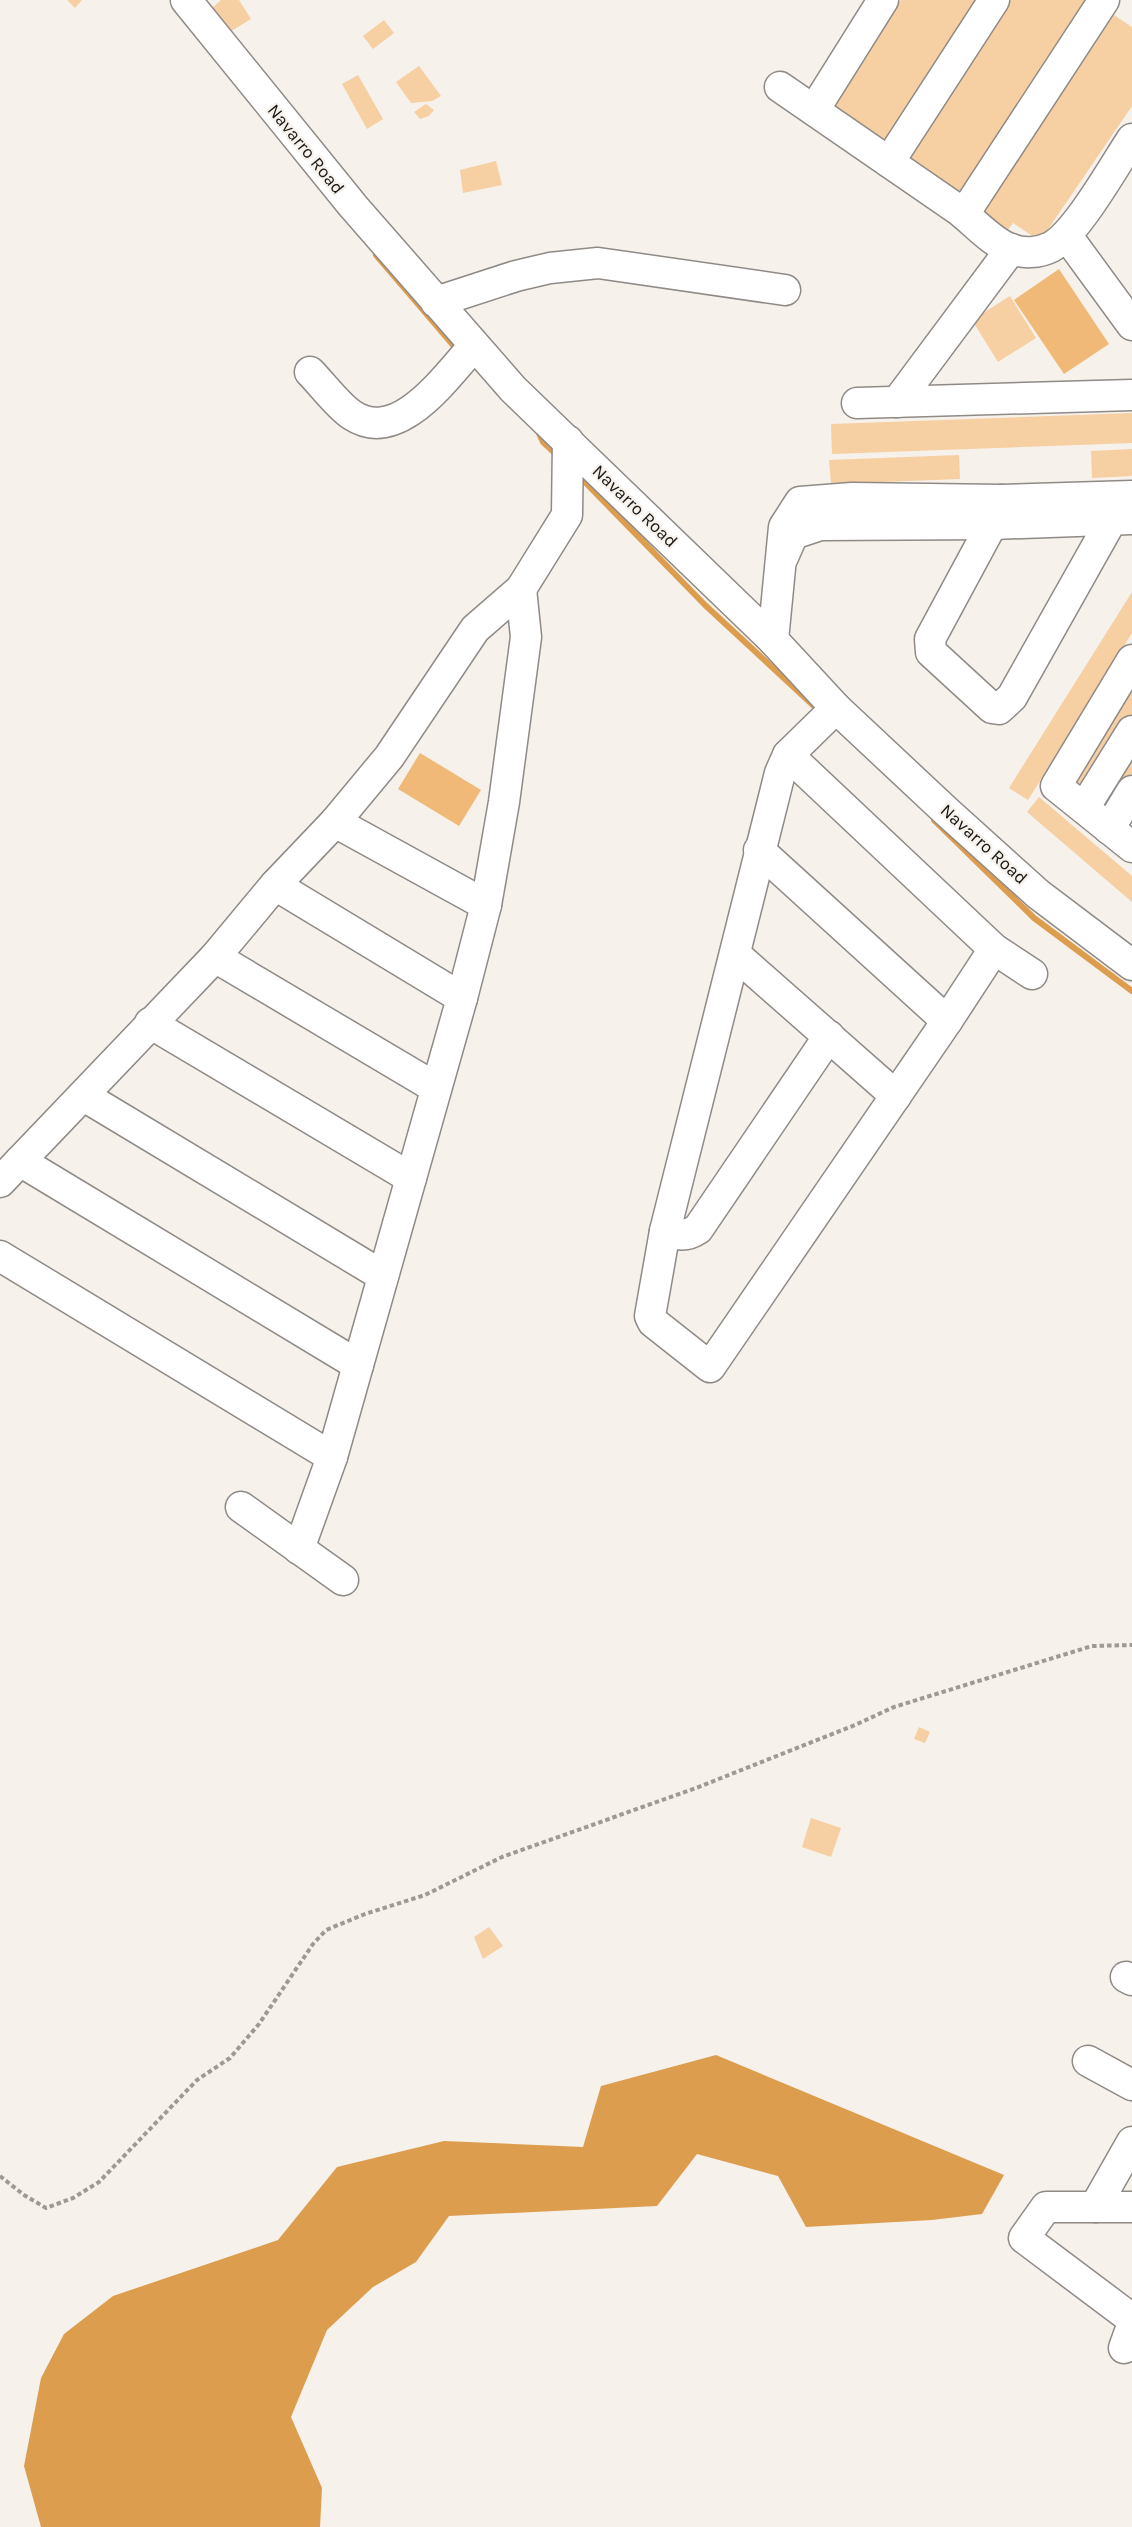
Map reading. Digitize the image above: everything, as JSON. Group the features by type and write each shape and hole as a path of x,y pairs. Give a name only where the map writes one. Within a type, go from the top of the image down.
{"street":[{"name":"Navarro Road","path":"186,0 353,206 436,302 466,354 513,389 568,458 773,640 829,714 1038,894 1132,965"},
{"path":"814,110 884,0"},
{"path":"889,162 994,0"},
{"path":"964,214 1104,0"},
{"path":"780,87 1011,249 1038,251 1050,247 1067,236 1131,144"},
{"path":"1067,236 1132,325"},
{"path":"897,402 1011,249"},
{"path":"436,302 516,276 550,268 598,263 785,290"},
{"path":"310,372 352,416 380,424 404,416 426,398 466,354"},
{"path":"857,403 1132,395"},
{"path":"358,1365 10,1171 215,957 275,885 335,822 389,758 475,629 522,589 567,515 568,458"},
{"path":"780,564 793,534 820,525 897,523 1132,496"},
{"path":"773,640 784,527 800,502 852,498 997,512 1121,520 1012,697 999,710 992,708 931,652 930,639 997,512"},
{"path":"852,498 897,523"},
{"path":"299,1549 332,1457 462,998 486,904 504,802 526,637 522,589"},
{"path":"1132,660 1056,786 1132,847"},
{"path":"829,714 788,755 780,773 665,1232 650,1316 653,1322 710,1367 994,949"},
{"path":"1084,808 1132,731"},
{"path":"788,755 994,949 1032,974"},
{"path":"1109,829 1132,791"},
{"path":"335,822 486,904"},
{"path":"759,850 947,1021"},
{"path":"275,885 462,998"},
{"path":"736,955 896,1096"},
{"path":"215,957 436,1088"},
{"path":"150,1023 411,1178"},
{"path":"665,1232 681,1236 698,1229 829,1036"},
{"path":"84,1096 383,1276"},
{"path":"0,1256 332,1457"},
{"path":"241,1507 343,1580"},
{"path":"1089,2061 1132,2085"},
{"path":"1095,2207 1132,2142"},
{"path":"1132,2207 1046,2207 1024,2238 1132,2319"}],"path":[{"path":"0,2176 24,2195 46,2208 74,2198 99,2182 197,2080 230,2058 259,2024 306,1953 326,1930 365,1914 426,1896 502,1857 696,1788 855,1725 894,1707 1092,1646 1132,1645"}],"shaded area":[{"path":"1059,269 1109,344 1064,374 1014,300"},
{"path":"420,753 481,790 459,826 398,789"},
{"path":"716,2055 1004,2175 982,2214 932,2220 806,2227 778,2176 697,2154 657,2206 449,2216 416,2262 373,2287 327,2330 291,2417 322,2488 320,2527 41,2527 24,2466 41,2378 64,2334 113,2296 278,2240 337,2167 444,2141 583,2147 601,2086"}],"building":[{"path":"67,0 82,0 75,8"},
{"path":"221,0 239,0 251,19 228,33 210,10"},
{"path":"901,0 983,0 884,145 828,106"},
{"path":"1007,0 1092,0 962,194 907,158"},
{"path":"1114,15 1132,27 1132,106 1040,241 1013,223 1006,232 978,213"},
{"path":"384,20 394,33 373,49 363,36"},
{"path":"419,66 441,96 432,101 411,103 396,82"},
{"path":"358,75 383,119 367,129 342,84"},
{"path":"426,104 434,110 429,116 420,119 414,112"},
{"path":"496,161 502,185 463,193 460,170"},
{"path":"1010,296 1036,338 998,362 972,320"},
{"path":"1132,413 1132,443 832,454 831,424"},
{"path":"1132,449 1132,476 1092,478 1091,451"},
{"path":"959,455 960,479 831,484 829,460"},
{"path":"1132,592 1132,633 1028,800 1009,788"},
{"path":"1132,672 1132,723 1085,799 1064,784"},
{"path":"1132,745 1132,782 1112,815 1096,806"},
{"path":"1039,797 1132,876 1132,902 1027,812"},
{"path":"919,1727 930,1732 925,1743 914,1739"},
{"path":"811,1818 841,1828 831,1857 802,1847"},
{"path":"489,1927 503,1946 483,1959 474,1937"}],"waterway":[{"path":"376,255 459,352"},
{"path":"538,431 543,442 558,456"},
{"path":"578,475 705,605 815,707"},
{"path":"934,820 1034,918 1132,991"}]}
